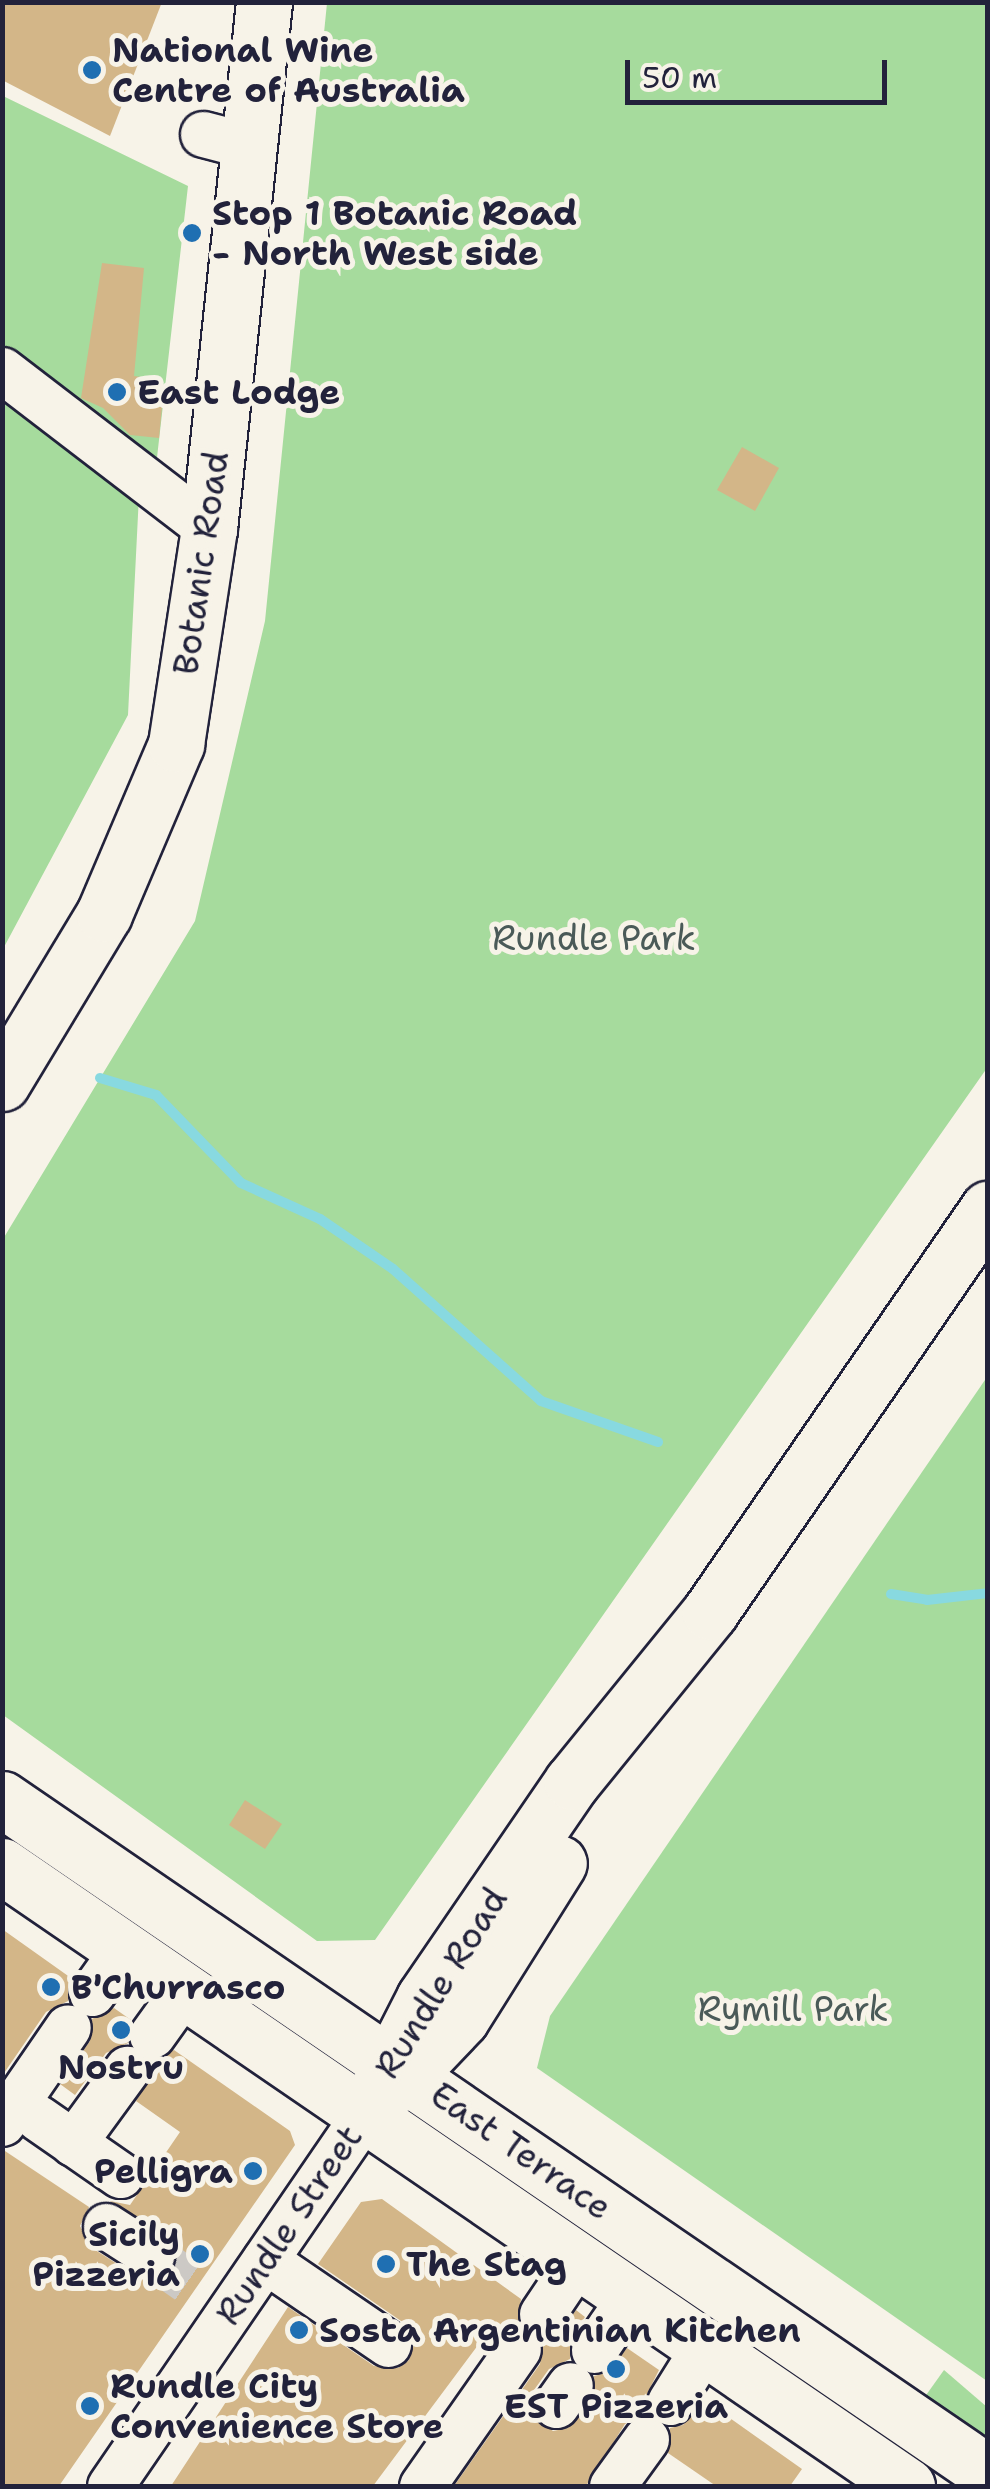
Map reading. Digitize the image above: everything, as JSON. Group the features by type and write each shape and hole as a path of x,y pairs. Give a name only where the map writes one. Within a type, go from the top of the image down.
{"main road":[{"name":"Botanic Road","path":"2,1083 104,914 176,744 209,529 226,140 264,2"},
{"name":"Rundle Road","path":"366,2112 400,2067 424,1998 572,1782 710,1612 988,1209"},
{"name":"East Terrace","path":"2,1799 400,2067 988,2473"},
{"name":"East Terrace","path":"2,1866 907,2486"},
{"path":"579,2258 600,2206"},
{"path":"703,2349 724,2292"}],"street":[{"path":"2,370 209,529"},
{"path":"38,2128 80,2010 124,1948"},
{"path":"38,2128 140,2052 185,1989"},
{"name":"Rundle Street","path":"110,2486 214,2298 265,2260 366,2112"},
{"path":"38,2128 120,2175"},
{"path":"106,2226 151,2256"},
{"path":"422,2486 579,2258"},
{"path":"265,2260 388,2344"},
{"path":"573,2380 631,2296"},
{"path":"670,2402 703,2349"},
{"path":"612,2486 646,2438"}],"green space":[{"name":"Rundle Park","path":"327,3 987,3 987,1068 375,1940 317,1941 3,1715 3,1239 195,921 265,621"},
{"path":"3,96 188,186 155,475 139,495 128,715 3,949"},
{"name":"Rymill Park","path":"987,1377 987,2381 537,2068 550,2016"},
{"path":"944,2370 987,2407 987,2441 924,2398"}],"building":[{"name":"National Wine Centre of Australia","path":"2,2 162,2 110,136 2,80"},
{"path":"102,263 144,268 134,376 155,379 152,407 162,407 159,438 130,435 103,408 81,398"},
{"path":"742,447 779,468 755,511 717,490"},
{"path":"245,1800 282,1824 265,1849 229,1825"},
{"path":"2,1929 71,1978 68,2001 46,2012 2,2076"},
{"path":"114,2008 131,2020 128,2043 106,2053 75,2095 60,2084 90,2041 92,2019"},
{"path":"174,2050 290,2131 295,2145 59,2486 2,2486 2,2149 89,2207 80,2226 92,2248 138,2277 164,2278 177,2257 174,2242 110,2201 130,2205 180,2132 136,2101 153,2073 152,2061"},
{"path":"382,2199 521,2299 518,2323 497,2334 490,2329 373,2486 171,2486 288,2307 374,2366 398,2368 409,2360 414,2345 404,2323 318,2264 361,2202"},
{"path":"576,2310 585,2317 572,2336 570,2359 549,2369 534,2390 533,2417 553,2431 568,2428 592,2399 594,2376 606,2373 627,2348 659,2370 644,2400 646,2413 625,2424 586,2486 454,2486 540,2364 542,2340 563,2329"},
{"path":"703,2399 802,2469 790,2486 716,2486 668,2453 670,2428 683,2425"}],"waterway":[{"path":"100,1078 156,1095 241,1183 320,1219 393,1269 541,1401 658,1442"},
{"path":"891,1594 927,1600 988,1593"}],"tunnel":[{"path":"151,2255 197,2287"}],"place":[{"name":"National Wine Centre of Australia","path":"92,70"},
{"name":"Stop 1 Botanic Road - North West side","path":"192,233"},
{"name":"East Lodge","path":"117,392"},
{"name":"B'Churrasco","path":"51,1987"},
{"name":"Nostru","path":"121,2030"},
{"name":"Pelligra","path":"253,2171"},
{"name":"Sicily Pizzeria","path":"200,2254"},
{"name":"The Stag","path":"386,2264"},
{"name":"Sosta Argentinian Kitchen","path":"299,2330"},
{"name":"EST Pizzeria","path":"616,2369"},
{"name":"Rundle City Convenience Store","path":"90,2406"}]}
